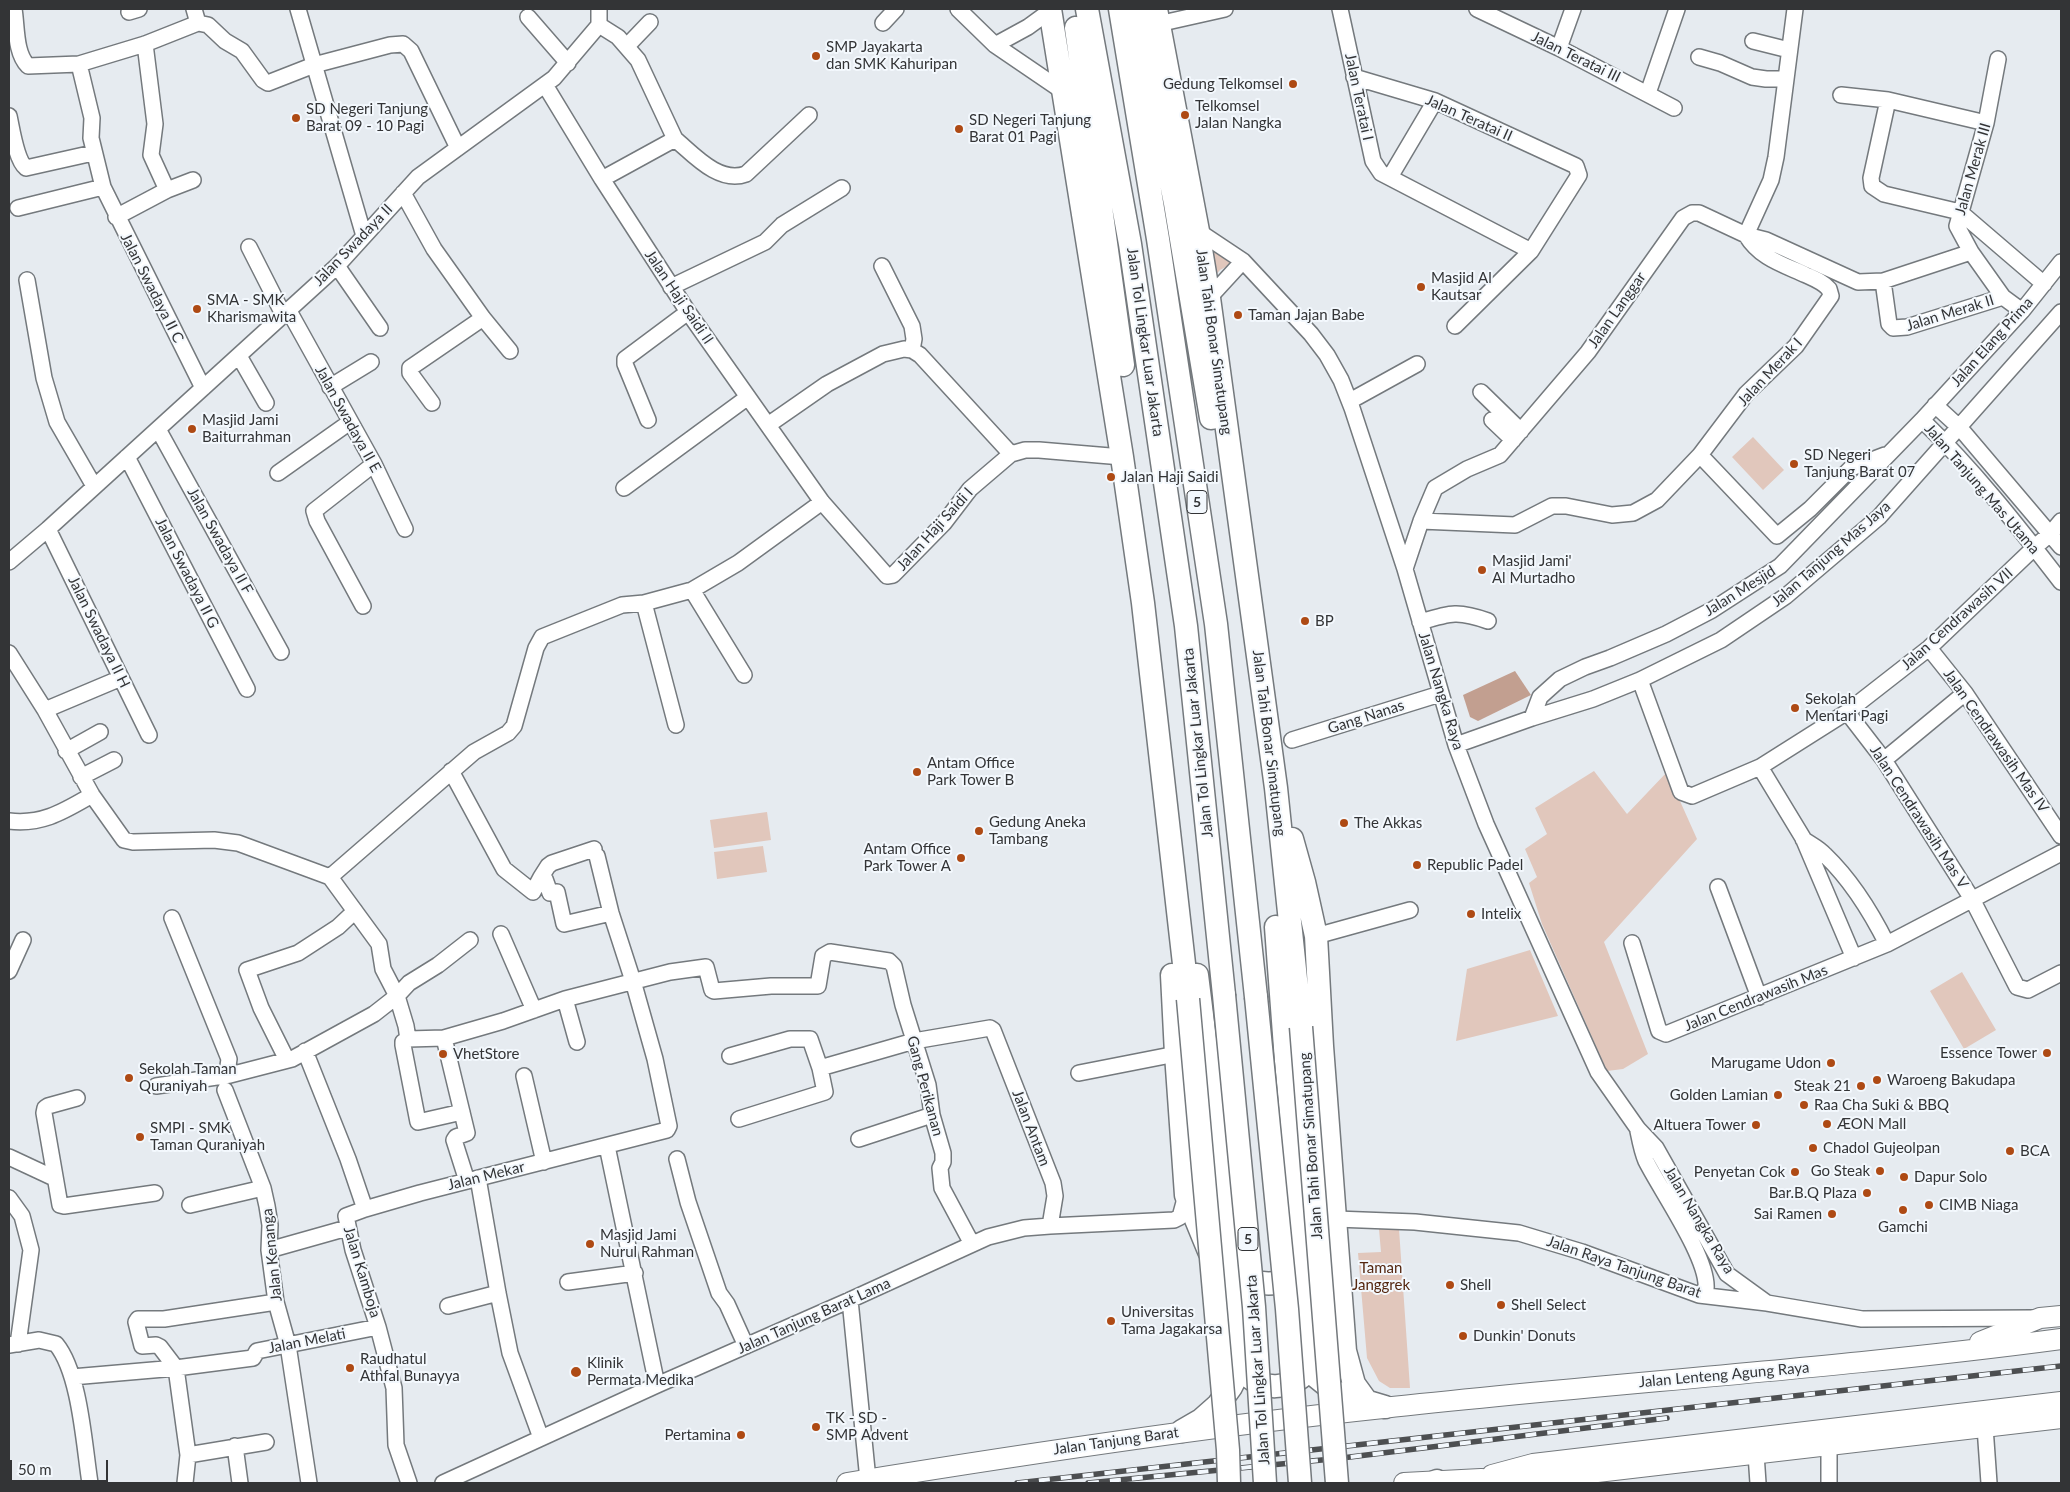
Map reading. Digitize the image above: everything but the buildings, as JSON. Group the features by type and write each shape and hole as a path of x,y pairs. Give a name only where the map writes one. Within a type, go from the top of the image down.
{"highway":[{"path":"1074,9 1128,401 1139,508 1142,603"},
{"name":"Jalan Tol Lingkar Luar Jakarta","path":"1088,9 1130,244 1186,626 1254,1307 1265,1483"},
{"name":"Jalan Tol Lingkar Luar Jakarta","path":"1120,9 1158,239 1216,624 1287,1309 1300,1483"},
{"path":"1136,9 1175,203 1216,447 1247,583"},
{"path":"1050,10 1122,458 1142,603 1188,999 1228,1450 1228,1483"},
{"name":"Jalan Tahi Bonar Simatupang","path":"1157,13 1209,298 1276,788 1302,1027 1337,1483"},
{"path":"1276,788 1304,882 1316,936 1322,1046 1345,1351 1354,1384 1376,1404"},
{"path":"1276,788 1274,897 1286,1061 1304,1259 1309,1371 1335,1392 1376,1404"},
{"path":"1172,859 1172,943 1176,1054 1186,1195 1223,1289 1237,1333"},
{"path":"1172,859 1200,990 1232,1254 1241,1367 1231,1387 1218,1405 1201,1420 1182,1431"},
{"path":"1232,1254 1248,1277 1262,1284 1273,1284 1292,1277 1304,1259"},
{"path":"1241,1367 1253,1380 1279,1387 1296,1382 1309,1371"}],"main road":[{"name":"Jalan Raya Tanjung Barat","path":"2040,1318 2061,1316"},
{"path":"1946,1354 2040,1318"},
{"name":"Jalan Lenteng Agung Raya","path":"1376,1404 1946,1354 2061,1339"},
{"path":"1481,1479 1502,1471 1532,1464 2061,1402"},
{"name":"Jalan Tanjung Barat","path":"847,1483 1182,1431 1376,1404"},
{"path":"1404,1483 1481,1479 1510,1482 1537,1480 2061,1418"}],"street":[{"path":"14,9 19,50 28,66 79,64 145,44 196,16 225,41 242,51 266,83 314,65 390,45 404,44 411,52 458,148"},
{"path":"298,9 364,236"},
{"path":"599,9 599,25 613,32 627,46 645,73 675,139 720,173 738,177 746,174 809,115"},
{"path":"883,23 896,9"},
{"path":"958,9 995,45 1064,92"},
{"path":"1157,13 1225,9"},
{"name":"Jalan Teratai I","path":"1340,9 1373,160 1382,173 1532,251"},
{"name":"Jalan Teratai III","path":"1477,9 1559,48 1674,108"},
{"path":"1559,48 1573,9"},
{"path":"1648,93 1678,9"},
{"path":"1795,9 1776,157 1771,180 1746,235 1766,240 1858,282 1883,281 1971,252"},
{"path":"995,45 1028,27 1050,10"},
{"path":"528,17 568,64"},
{"path":"627,46 650,22"},
{"name":"Jalan Swadaya II","path":"9,562 48,529 337,266 418,177 545,85 568,64 599,25"},
{"path":"1753,41 1789,50"},
{"path":"145,44 156,124 151,155 167,190"},
{"path":"1699,57 1720,63 1752,77 1786,79"},
{"name":"Jalan Merak III","path":"1998,59 1986,123 1957,226 1971,252 2003,297"},
{"name":"Jalan Swadaya II C","path":"79,64 92,118 91,138 93,153 102,187 203,388"},
{"name":"Jalan Teratai II","path":"1354,77 1435,101 1576,166 1579,175 1532,251"},
{"name":"Jalan Haji Saidi II","path":"545,85 671,287 822,502"},
{"path":"1841,95 1888,100 1986,123"},
{"path":"1888,100 1870,178 1872,186 1884,194 1960,212 2044,284"},
{"path":"1390,177 1435,101"},
{"path":"9,116 14,155 26,168 93,153"},
{"path":"602,179 675,139"},
{"path":"116,217 167,190 193,180"},
{"path":"18,208 102,187"},
{"path":"671,287 765,242 782,225 842,188"},
{"path":"403,193 434,250 483,318 510,351"},
{"name":"Jalan Langgar","path":"1405,569 1421,521 1435,488 1467,469 1500,455 1588,352 1683,218 1692,213 1699,213 1746,235"},
{"name":"Jalan Nangka Raya","path":"1198,231 1243,261 1312,334 1328,355 1350,401 1405,569 1456,745 1486,824 1598,1072 1638,1129 1656,1148 1728,1274 1767,1303"},
{"name":"Jalan Merak I","path":"1700,455 1746,394 1796,346 1830,296 1829,289 1819,280 1761,254 1746,235"},
{"name":"Jalan Swadaya II E","path":"249,247 374,464 405,529"},
{"path":"1455,326 1532,251"},
{"path":"1209,298 1243,261"},
{"name":"Jalan Elang Prima","path":"1922,420 2022,311 2061,262"},
{"path":"337,266 380,328"},
{"path":"882,266 912,326 914,339 912,350"},
{"path":"28,280 44,378 58,422 94,486"},
{"name":"Jalan Merak II","path":"1883,281 1889,324 1896,329 2003,297 2022,311"},
{"path":"648,420 625,364 625,359 688,312"},
{"name":"Jalan Tanjung Mas Jaya","path":"1456,745 1593,699 1640,680 1722,640 1786,596 1879,517 2061,312"},
{"path":"432,403 410,373 410,368 483,318"},
{"path":"768,425 827,384 883,354 904,349 912,350 920,355 1011,454 1025,450 1039,450 1122,458"},
{"path":"239,356 266,403"},
{"path":"330,387 371,362"},
{"path":"1350,401 1417,364"},
{"path":"1481,392 1517,435"},
{"path":"624,488 748,397"},
{"name":"Jalan Tanjung Mas Utama","path":"1935,405 1960,428 2061,547"},
{"path":"1492,420 1517,435"},
{"name":"Jalan Tanjung Mas Utama","path":"1922,420 1946,443 2034,547 2061,582"},
{"name":"Jalan Mesjid","path":"1532,718 1540,697 1560,679 1666,634 1712,610 1780,566 1922,420"},
{"path":"278,473 350,422"},
{"name":"Jalan Swadaya II F","path":"158,429 281,652"},
{"name":"Jalan Haji Saidi I","path":"822,502 885,575 889,576 896,572 944,523 970,489 1011,454"},
{"path":"1421,521 1515,525 1552,506 1566,506 1612,515 1633,513 1657,500 1700,455 1777,536 1810,509 1851,468 1889,454"},
{"name":"Jalan Swadaya II G","path":"127,457 247,689"},
{"path":"363,606 314,511 374,464"},
{"path":"330,876 474,752 508,733 514,726 536,648 542,637 622,606 644,603 692,590 738,563 822,502"},
{"name":"Jalan Cendrawasih VII","path":"1640,680 1681,792 1686,796 1692,796 1760,767 1847,712 1929,648 2051,533 2061,521"},
{"name":"Jalan Swadaya II H","path":"48,529 149,735"},
{"path":"692,590 744,675"},
{"path":"644,603 676,726"},
{"path":"1420,622 1452,613 1470,614 1488,621"},
{"name":"Jalan Cendrawasih Mas IV","path":"1929,648 1965,693 2061,836"},
{"path":"9,653 45,710 92,796 124,840 133,842 214,840 238,842 330,876 379,944 385,976 397,996 408,1039"},
{"path":"45,710 121,678"},
{"path":"1884,760 1965,693"},
{"name":"Gang Nanas","path":"1292,740 1440,694"},
{"name":"Jalan Cendrawasih Mas V","path":"1847,712 1884,760 1972,899 2017,987 2028,990 2061,973"},
{"path":"66,751 100,732"},
{"path":"81,777 114,760"},
{"path":"1760,767 1802,838 1854,958"},
{"path":"451,771 504,869 533,892 548,866 552,863 595,853 611,913 633,981 565,999 503,1021 444,1038 408,1039 403,1042 402,1045 418,1122 462,1112"},
{"path":"9,821 46,819 65,812 92,796"},
{"path":"1802,838 1824,854 1846,879 1872,914 1887,944"},
{"name":"Jalan Cendrawasih Mas","path":"1632,944 1659,1031 1666,1034 1887,944 2061,853"},
{"path":"541,878 545,879 550,893 558,892 564,924 611,913"},
{"path":"1718,887 1759,997"},
{"path":"1316,936 1410,910"},
{"path":"287,1060 260,1008 247,970 298,953 338,927 355,911"},
{"path":"172,918 229,1059 230,1075"},
{"path":"501,934 534,1010"},
{"path":"9,971 24,940"},
{"path":"156,1086 230,1075 287,1060 374,1014 397,996 409,983 438,965 470,940"},
{"name":"Gang Perikanan","path":"633,981 704,966 708,970 712,990 714,991 771,986 818,986 823,956 830,952 892,962 928,1085 932,1115 943,1153 943,1162 940,1168 942,1188 972,1244"},
{"name":"Jalan Mekar","path":"364,1209 667,1130 669,1126 655,1059 633,981"},
{"path":"565,999 576,1042"},
{"name":"Jalan Antam","path":"914,1041 990,1028 995,1032 1053,1183 1055,1196 1050,1226"},
{"path":"444,1038 467,1132 456,1137 454,1140 473,1180 510,1353 541,1438"},
{"path":"730,1056 790,1039 810,1039 820,1068 825,1092 739,1119"},
{"path":"820,1068 914,1041"},
{"name":"Jalan Kamboja","path":"305,1051 348,1159 364,1209 346,1216 394,1388 396,1445 409,1483"},
{"path":"1079,1073 1176,1054"},
{"path":"524,1076 544,1162"},
{"name":"Jalan Kenanga","path":"226,1090 262,1188 270,1225 269,1250 276,1302 288,1345 309,1483"},
{"path":"77,1098 45,1108 54,1178 61,1206 155,1193"},
{"path":"859,1139 932,1115"},
{"name":"Jalan Nangka Raya","path":"1638,1129 1645,1158 1697,1253 1707,1279 1706,1289 1699,1294"},
{"path":"607,1146 657,1384"},
{"path":"9,1157 54,1178"},
{"path":"677,1159 688,1202 719,1293 727,1304 746,1346"},
{"path":"190,1205 262,1188"},
{"name":"Jalan Tanjung Barat Lama","path":"443,1483 657,1384 850,1300 972,1244 1004,1233 1050,1226 1174,1220 1180,1216 1186,1195"},
{"path":"9,1198 22,1216 31,1250 13,1345 39,1340 56,1344 72,1377 90,1483"},
{"name":"Jalan Raya Tanjung Barat","path":"1336,1219 1415,1222 1519,1232 1582,1252 1699,1294 1862,1319 2040,1318"},
{"path":"269,1250 348,1228"},
{"path":"568,1282 635,1273"},
{"path":"448,1306 498,1294"},
{"path":"850,1300 868,1480"},
{"path":"185,1483 188,1455 176,1368 156,1345 142,1346 136,1322 138,1320 164,1319 276,1302"},
{"name":"Jalan Melati","path":"176,1368 253,1358 257,1350 378,1327"},
{"path":"72,1377 176,1368"},
{"path":"1985,1427 1989,1483"},
{"path":"188,1455 266,1442"},
{"path":"1829,1445 1829,1483"},
{"path":"235,1446 240,1483"},
{"path":"1756,1454 1758,1483"}],"green space":[{"path":"1202,236 1233,263 1220,270 1212,279"},
{"path":"1753,437 1784,470 1763,490 1732,457"},
{"path":"1594,771 1627,814 1667,772 1697,839 1604,942 1648,1054 1623,1069 1607,1071 1542,924 1529,883 1537,877 1525,849 1547,834 1535,808"},
{"path":"767,812 771,840 714,848 710,820"},
{"path":"763,846 767,872 717,879 714,852"},
{"path":"1530,950 1558,1016 1456,1041 1467,969"},
{"path":"1962,972 1996,1030 1964,1049 1930,991"},
{"name":"Taman Janggrek","path":"1379,1229 1399,1229 1410,1388 1390,1388 1379,1381 1367,1358 1358,1253 1381,1252"}],"shaded area":[{"path":"1515,671 1531,695 1478,721 1470,717 1463,695"}],"railway":[{"path":"1017,1483 2061,1366"},
{"path":"1088,1483 1342,1458 1667,1418"}],"place":[{"name":"SMP Jayakarta dan SMK Kahuripan","path":"816,56"},
{"name":"Gedung Telkomsel","path":"1293,84"},
{"name":"Telkomsel Jalan Nangka","path":"1185,115"},
{"name":"SD Negeri Tanjung Barat 09 - 10 Pagi","path":"296,118"},
{"name":"SD Negeri Tanjung Barat 01 Pagi","path":"959,129"},
{"name":"Masjid Al Kautsar","path":"1421,287"},
{"name":"SMA - SMK Kharismawita","path":"197,309"},
{"name":"Taman Jajan Babe","path":"1238,315"},
{"name":"Masjid Jami Baiturrahman","path":"192,429"},
{"name":"SD Negeri Tanjung Barat 07","path":"1794,464"},
{"name":"Jalan Haji Saidi","path":"1111,477"},
{"name":"Masjid Jami' Al Murtadho","path":"1482,570"},
{"name":"BP","path":"1305,621"},
{"name":"Sekolah Mentari Pagi","path":"1795,708"},
{"name":"Antam Office Park Tower B","path":"917,772"},
{"name":"The Akkas","path":"1344,823"},
{"name":"Gedung Aneka Tambang","path":"979,831"},
{"name":"Antam Office Park Tower A","path":"961,858"},
{"name":"Republic Padel","path":"1417,865"},
{"name":"Intelix","path":"1471,914"},
{"name":"Essence Tower","path":"2047,1053"},
{"name":"VhetStore","path":"443,1054"},
{"name":"Marugame Udon","path":"1831,1063"},
{"name":"Sekolah Taman Quraniyah","path":"129,1078"},
{"name":"Waroeng Bakudapa","path":"1877,1080"},
{"name":"Steak 21","path":"1861,1086"},
{"name":"Golden Lamian","path":"1778,1095"},
{"name":"Raa Cha Suki & BBQ","path":"1804,1105"},
{"name":"ÆON Mall","path":"1827,1124"},
{"name":"Altuera Tower","path":"1756,1125"},
{"name":"SMPI - SMK Taman Quraniyah","path":"140,1137"},
{"name":"Chadol Gujeolpan","path":"1813,1148"},
{"name":"BCA","path":"2010,1151"},
{"name":"Go Steak","path":"1880,1171"},
{"name":"Penyetan Cok","path":"1795,1172"},
{"name":"Dapur Solo","path":"1904,1177"},
{"name":"Bar.B.Q Plaza","path":"1867,1193"},
{"name":"CIMB Niaga","path":"1929,1205"},
{"name":"Gamchi","path":"1903,1210"},
{"name":"Sai Ramen","path":"1832,1214"},
{"name":"Masjid Jami Nurul Rahman","path":"590,1244"},
{"name":"Shell","path":"1450,1285"},
{"name":"Shell Select","path":"1501,1305"},
{"name":"Universitas Tama Jagakarsa","path":"1111,1321"},
{"name":"Dunkin' Donuts","path":"1463,1336"},
{"name":"Raudhatul Athfal Bunayya","path":"350,1368"},
{"name":"Klinik Permata Medika","path":"576,1372"},
{"name":"TK - SD - SMP Advent","path":"816,1427"},
{"name":"Pertamina","path":"741,1435"}]}
